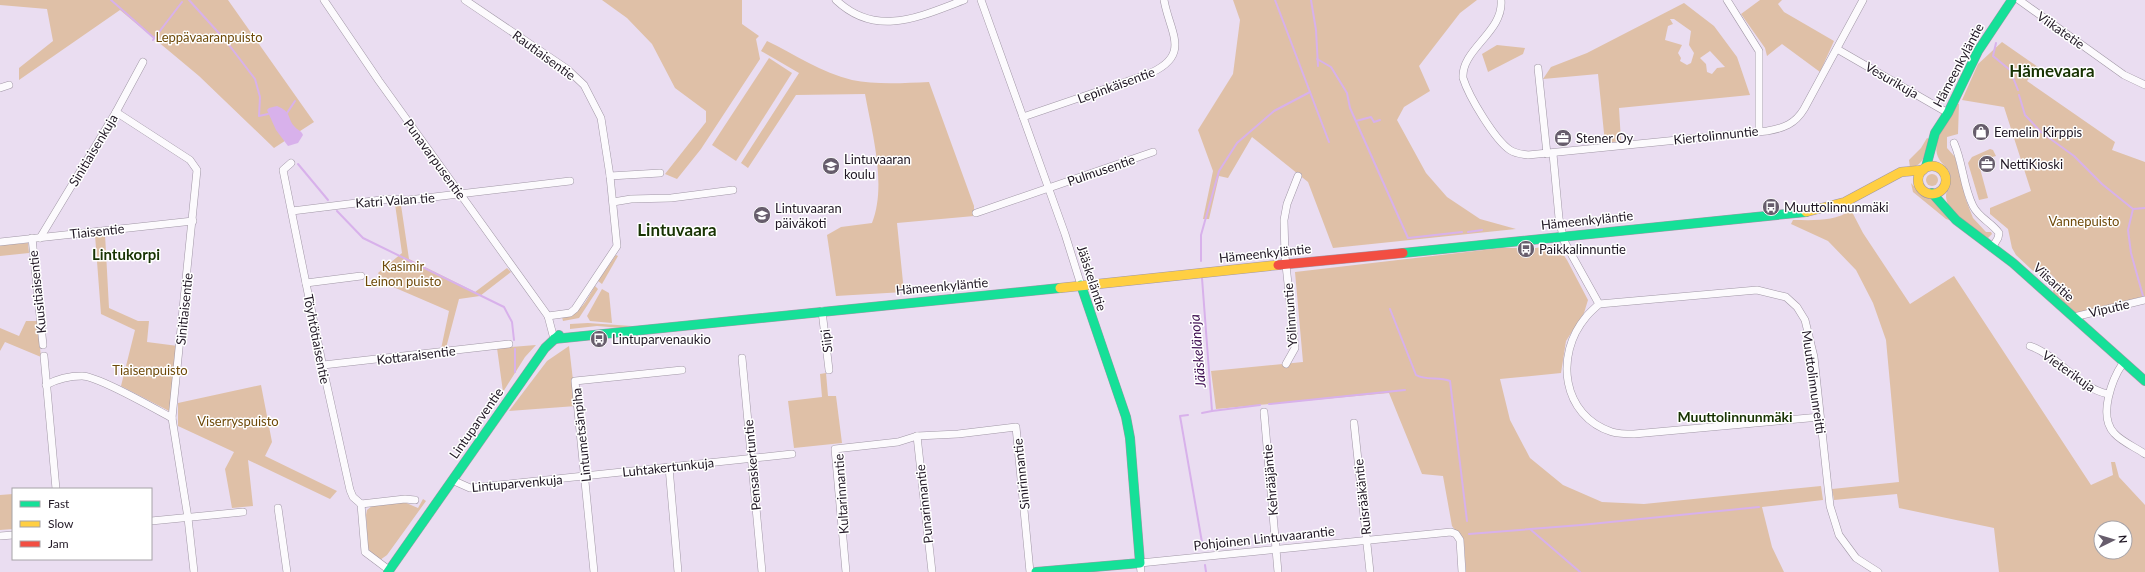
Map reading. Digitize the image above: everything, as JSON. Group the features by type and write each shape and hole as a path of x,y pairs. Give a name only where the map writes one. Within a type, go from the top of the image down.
{"street":[{"name":"Punavarpusentie","path":"324,0 459,193 548,316"},
{"name":"Rautiaisentie","path":"465,0 567,69 584,85 601,118 613,202 617,241 615,251 575,309 570,313 548,316"},
{"path":"836,0 845,9 865,19 885,22 921,16 964,0"},
{"name":"Jääskeläntie","path":"981,0 1048,188 1127,422 1130,438 1140,567"},
{"name":"Lepinkäisentie","path":"1023,117 1159,70 1166,64 1175,48 1176,39 1164,0"},
{"name":"Kiertolinnuntie","path":"1501,0 1500,13 1496,22 1467,61 1463,71 1463,78 1492,131 1504,145 1518,154 1550,154 1782,128 1797,120 1863,0"},
{"path":"1727,0 1760,51 1759,131"},
{"name":"Hämeenkyläntie","path":"554,339 1824,209 1845,202 1901,172 1924,169 1935,133 1948,113 1978,51 2012,0"},
{"name":"Viikatetie","path":"2019,0 2124,75 2145,85"},
{"name":"Vesurikuja","path":"1837,49 1948,113"},
{"name":"Sinitiaisenkuja","path":"36,238 116,112 143,62"},
{"path":"1538,68 1562,236 1599,304 1586,317 1576,333 1566,368 1566,381 1576,406 1586,418 1598,426 1614,432 1634,434 1820,417"},
{"path":"0,88 9,84"},
{"name":"Sinitiaisentie","path":"116,112 190,160 197,170 172,418 188,518 194,572"},
{"path":"1954,143 1973,206 1984,220 1999,233 1998,238 1992,248"},
{"path":"1932,145 1936,166"},
{"name":"Pulmusentie","path":"976,212 1153,152"},
{"name":"Töyhtötiaisentie","path":"291,163 283,170 350,490 352,497 360,504"},
{"path":"1893,176 1908,179 1925,191 1932,193 1942,188 1945,184 1945,176 1941,169 1936,166 1924,169 1918,179 1921,187"},
{"path":"610,176 660,173"},
{"name":"Yölinnuntie","path":"1286,364 1295,348 1284,220 1298,176"},
{"name":"Katri Valan tie","path":"292,211 388,199 408,200 570,181"},
{"path":"1942,188 1944,206"},
{"path":"613,202 631,199 671,198 733,190"},
{"name":"Viisaritie","path":"1932,193 1956,220 2013,263 2123,363 2145,381"},
{"name":"Tiaisentie","path":"0,242 193,221"},
{"name":"Kuusitiaisentie","path":"36,238 43,345"},
{"path":"306,283 361,276"},
{"name":"Muuttolinnunreitti","path":"1599,304 1757,290 1786,297 1797,307 1805,320 1814,357 1830,506 1839,535 1856,558 1878,572"},
{"name":"Viputie","path":"2075,319 2078,316 2145,300"},
{"name":"Siipi","path":"822,312 829,370"},
{"path":"548,316 554,339"},
{"name":"Lintuparventie","path":"385,570 399,546 406,544 545,348 554,339"},
{"name":"Kottaraisentie","path":"323,366 509,344"},
{"name":"Vieterikuja","path":"2030,346 2043,351 2090,388 2108,394"},
{"path":"44,356 56,488"},
{"name":"Pensaskertuntie","path":"742,358 762,572"},
{"path":"2123,363 2108,394 2109,421 2114,433 2145,454"},
{"name":"Lintumetsänpiha","path":"594,572 575,381 682,370"},
{"path":"46,385 55,380 83,376 98,381 172,418"},
{"name":"Kehrääjäntie","path":"1264,412 1278,572"},
{"name":"Ruisrääkäntie","path":"1354,423 1370,572"},
{"name":"Sinirinnantie","path":"917,436 958,434 1016,427 1030,572"},
{"name":"Kultarinnantie","path":"846,572 835,449 898,442 917,436"},
{"name":"Punarinnantie","path":"917,436 932,572"},
{"name":"Luhtakertunkuja","path":"585,476 792,454"},
{"path":"669,467 678,572"},
{"name":"Lintuparvenkuja","path":"452,480 470,488 585,476"},
{"path":"385,570 365,552 360,504 405,499 415,500"},
{"path":"278,508 287,572"},
{"path":"152,521 243,512"},
{"name":"Pohjoinen Lintuvaarantie","path":"1036,572 1140,567 1276,549 1454,532 1460,540 1462,572"},
{"path":"0,536 12,535"}],"green space":[{"name":"Leppävaaranpuisto","path":"0,0 228,0 314,122 274,148 199,76 120,10 19,80 19,68 53,41 47,9 0,5"},
{"path":"602,0 742,0 742,24 759,36 756,39 760,59 701,149 677,179 665,174 706,122 706,111 675,88 652,44 627,18"},
{"path":"1233,0 1477,0 1460,13 1419,66 1430,91 1404,107 1397,120 1426,173 1447,197 1480,219 1516,229 1333,248 1308,182 1252,137 1228,178 1219,176 1209,219 1203,219 1213,171 1198,130 1233,74 1240,20"},
{"path":"1760,0 1782,0 1778,4 1784,12 1834,41 1820,72 1782,44 1767,56 1765,48 1741,14"},
{"path":"1684,3 1714,26 1737,57 1750,95 1619,108 1621,141 1605,143 1598,74 1543,79 1551,67 1587,53","holes":["1670,19 1674,19 1691,31 1689,45 1694,53 1691,63 1687,65 1680,61 1681,58 1678,53 1682,45 1665,40 1668,26 1673,24","1710,51 1725,67 1717,68 1712,74 1707,72 1706,64 1700,58"]},
{"path":"767,41 819,68 852,80 880,83 929,82 974,206 974,216 897,223 904,292 836,296 827,235 841,227 872,223 876,208 878,192 877,159 865,94 796,95 748,168 741,163 799,73 761,51"},
{"name":"Vannepuisto","path":"2002,42 2038,67 2027,81 2115,142 2112,150 2145,162 2145,296 2074,314 2054,295 2055,278 2046,270 2040,274 2032,270 2016,255 2012,248 2008,229 1990,214 1990,208 2031,191 2004,107 1962,100 1978,64"},
{"path":"1497,45 1525,48 1523,54 1488,72 1482,54"},
{"path":"769,58 792,73 736,161 712,145"},
{"path":"1956,103 1959,104 1958,134 1947,137 1947,148 1955,157 1966,200 1973,218 1986,232 1991,232 1992,234 1987,239 1968,226 1955,214 1947,201 1946,195 1950,183 1950,174 1948,169 1938,157 1936,150 1939,136"},
{"path":"1927,138 1929,139 1924,158 1919,164 1910,168 1909,160 1921,148"},
{"path":"1990,149 1993,150 1996,156 1978,161 1988,198 1979,200 1968,163 1972,157"},
{"path":"1930,174 1934,174 1938,180 1934,186 1930,186 1926,182 1926,178"},
{"path":"1911,183 1922,195 1933,200 1952,221 1946,219 1913,192"},
{"name":"Kasimir Leinon puisto","path":"395,204 401,205 409,259 475,292 507,268 511,272 480,296 459,299 446,348 441,349 449,311 384,283 378,273 402,253"},
{"path":"1851,210 1863,233 1910,304 1954,276 2091,485 2113,475 2111,462 2115,462 2119,477 2145,505 2145,572 1999,572 1994,528 1899,508 1897,494 1834,500 1832,489 1899,482 1886,340 1873,303 1856,270 1828,241 1791,224 1793,220 1823,220 1838,217"},
{"name":"Tiaisenpuisto","path":"105,234 109,308 138,321 149,321 147,342 178,346 171,412 121,386 135,330 101,314 95,235"},
{"path":"28,243 29,253 0,256 0,245"},
{"path":"1556,244 1567,260 1588,300 1584,313 1566,341 1561,373 1500,379 1510,420 1530,458 1563,485 1602,502 1644,504 1821,486 1823,500 1762,507 1772,547 1784,572 1466,572 1464,542 1452,526 1443,476 1422,474 1389,393 1216,409 1211,371 1303,362 1295,272 1501,248 1536,248"},
{"path":"616,255 618,256 602,284 598,281"},
{"path":"595,286 598,289 579,318 563,321 562,317 569,315 582,306"},
{"path":"602,289 609,293 612,323 590,321 587,316"},
{"path":"26,321 37,321 41,357 5,342 0,351 0,328 19,336"},
{"path":"588,323 632,326 621,328 597,326 570,329 570,324"},
{"path":"536,345 525,357 503,392 497,348"},
{"path":"569,346 576,406 509,411 547,361"},
{"path":"826,373 828,396 836,396 842,443 794,448 788,401 822,397 820,374"},
{"name":"Viserryspuisto","path":"261,385 272,442 265,456 337,491 330,499 248,460 253,506 232,508 225,469 234,452 178,426 178,403"},
{"path":"12,494 12,529 0,530 0,495"},
{"path":"423,499 426,501 387,555 380,560 372,554 368,548 367,510 373,505 404,502 418,508"}],"shaded area":[{"path":"277,106 282,108 287,113 294,126 302,133 303,135 298,143 288,146 276,130 267,110"}],"waterway":[{"path":"111,0 154,38"},
{"path":"189,0 226,41 255,79 260,97 259,116 268,114"},
{"name":"Jääskelänoja","path":"1275,0 1329,142"},
{"path":"1311,0 1316,30 1318,66"},
{"path":"153,40 182,2"},
{"path":"1996,43 1993,56 2010,70 2018,90"},
{"path":"1317,59 1331,67 1347,93 1350,108 1408,238 1462,232"},
{"name":"Jääskelänoja","path":"1201,261 1201,235 1219,171 1237,143 1274,111 1310,92"},
{"path":"2019,95 2025,115 2041,132 2074,156 2102,184 2133,209 2145,208"},
{"path":"287,113 295,101"},
{"path":"1356,121 1371,117 1374,122 1380,120"},
{"path":"298,164 328,200"},
{"path":"2133,209 2128,230 2131,253 2143,296"},
{"path":"337,211 363,238 504,307 512,322 514,340"},
{"path":"1468,232 1482,230"},
{"name":"Jääskelänoja","path":"1202,278 1212,411 1202,413"},
{"path":"1390,309 1416,375 1424,378 1450,381 1467,521"},
{"path":"515,349 515,372"},
{"path":"1269,404 1405,390"},
{"path":"1212,411 1260,405"},
{"name":"Jääskelänoja","path":"1188,415 1180,416 1203,548"},
{"path":"1469,534 1581,525 1759,507"},
{"path":"1530,529 1580,572"},
{"name":"Jääskelänoja","path":"1205,565 1206,572"}],"traffic: fast":[{"path":"1926,167 1935,133 1948,113 1978,51 2012,0"},
{"path":"1932,193 1956,220 2013,263 2145,381"},
{"path":"1403,253 1806,212"},
{"path":"1036,572 1140,563 1130,438 1126,417 1081,285"},
{"path":"554,339 1060,288"},
{"path":"388,572 545,348 559,335"}],"traffic: slow":[{"path":"1932,166 1942,170 1946,180 1942,190 1932,194 1922,190 1918,180 1922,170 1932,166"},
{"path":"1806,212 1845,202 1901,172 1923,170"},
{"path":"1060,288 1278,265"}],"traffic: jam":[{"path":"1278,265 1403,253"}],"place":[{"name":"Eemelin Kirppis","path":"1981,132"},
{"name":"Stener Oy","path":"1563,138"},
{"name":"NettiKioski","path":"1987,164"},
{"name":"Lintuvaaran koulu","path":"831,166"},
{"name":"Muuttolinnunmäki","path":"1771,207"},
{"name":"Lintuvaaran päiväkoti","path":"762,215"},
{"name":"Paikkalinnuntie","path":"1526,249"},
{"name":"Lintuparvenaukio","path":"599,339"}],"district":[{"name":"Hämevaara","path":"2052,70"},
{"name":"Lintuvaara","path":"677,229"},
{"name":"Lintukorpi","path":"126,254"},
{"name":"Muuttolinnunmäki","path":"1735,416"}]}
